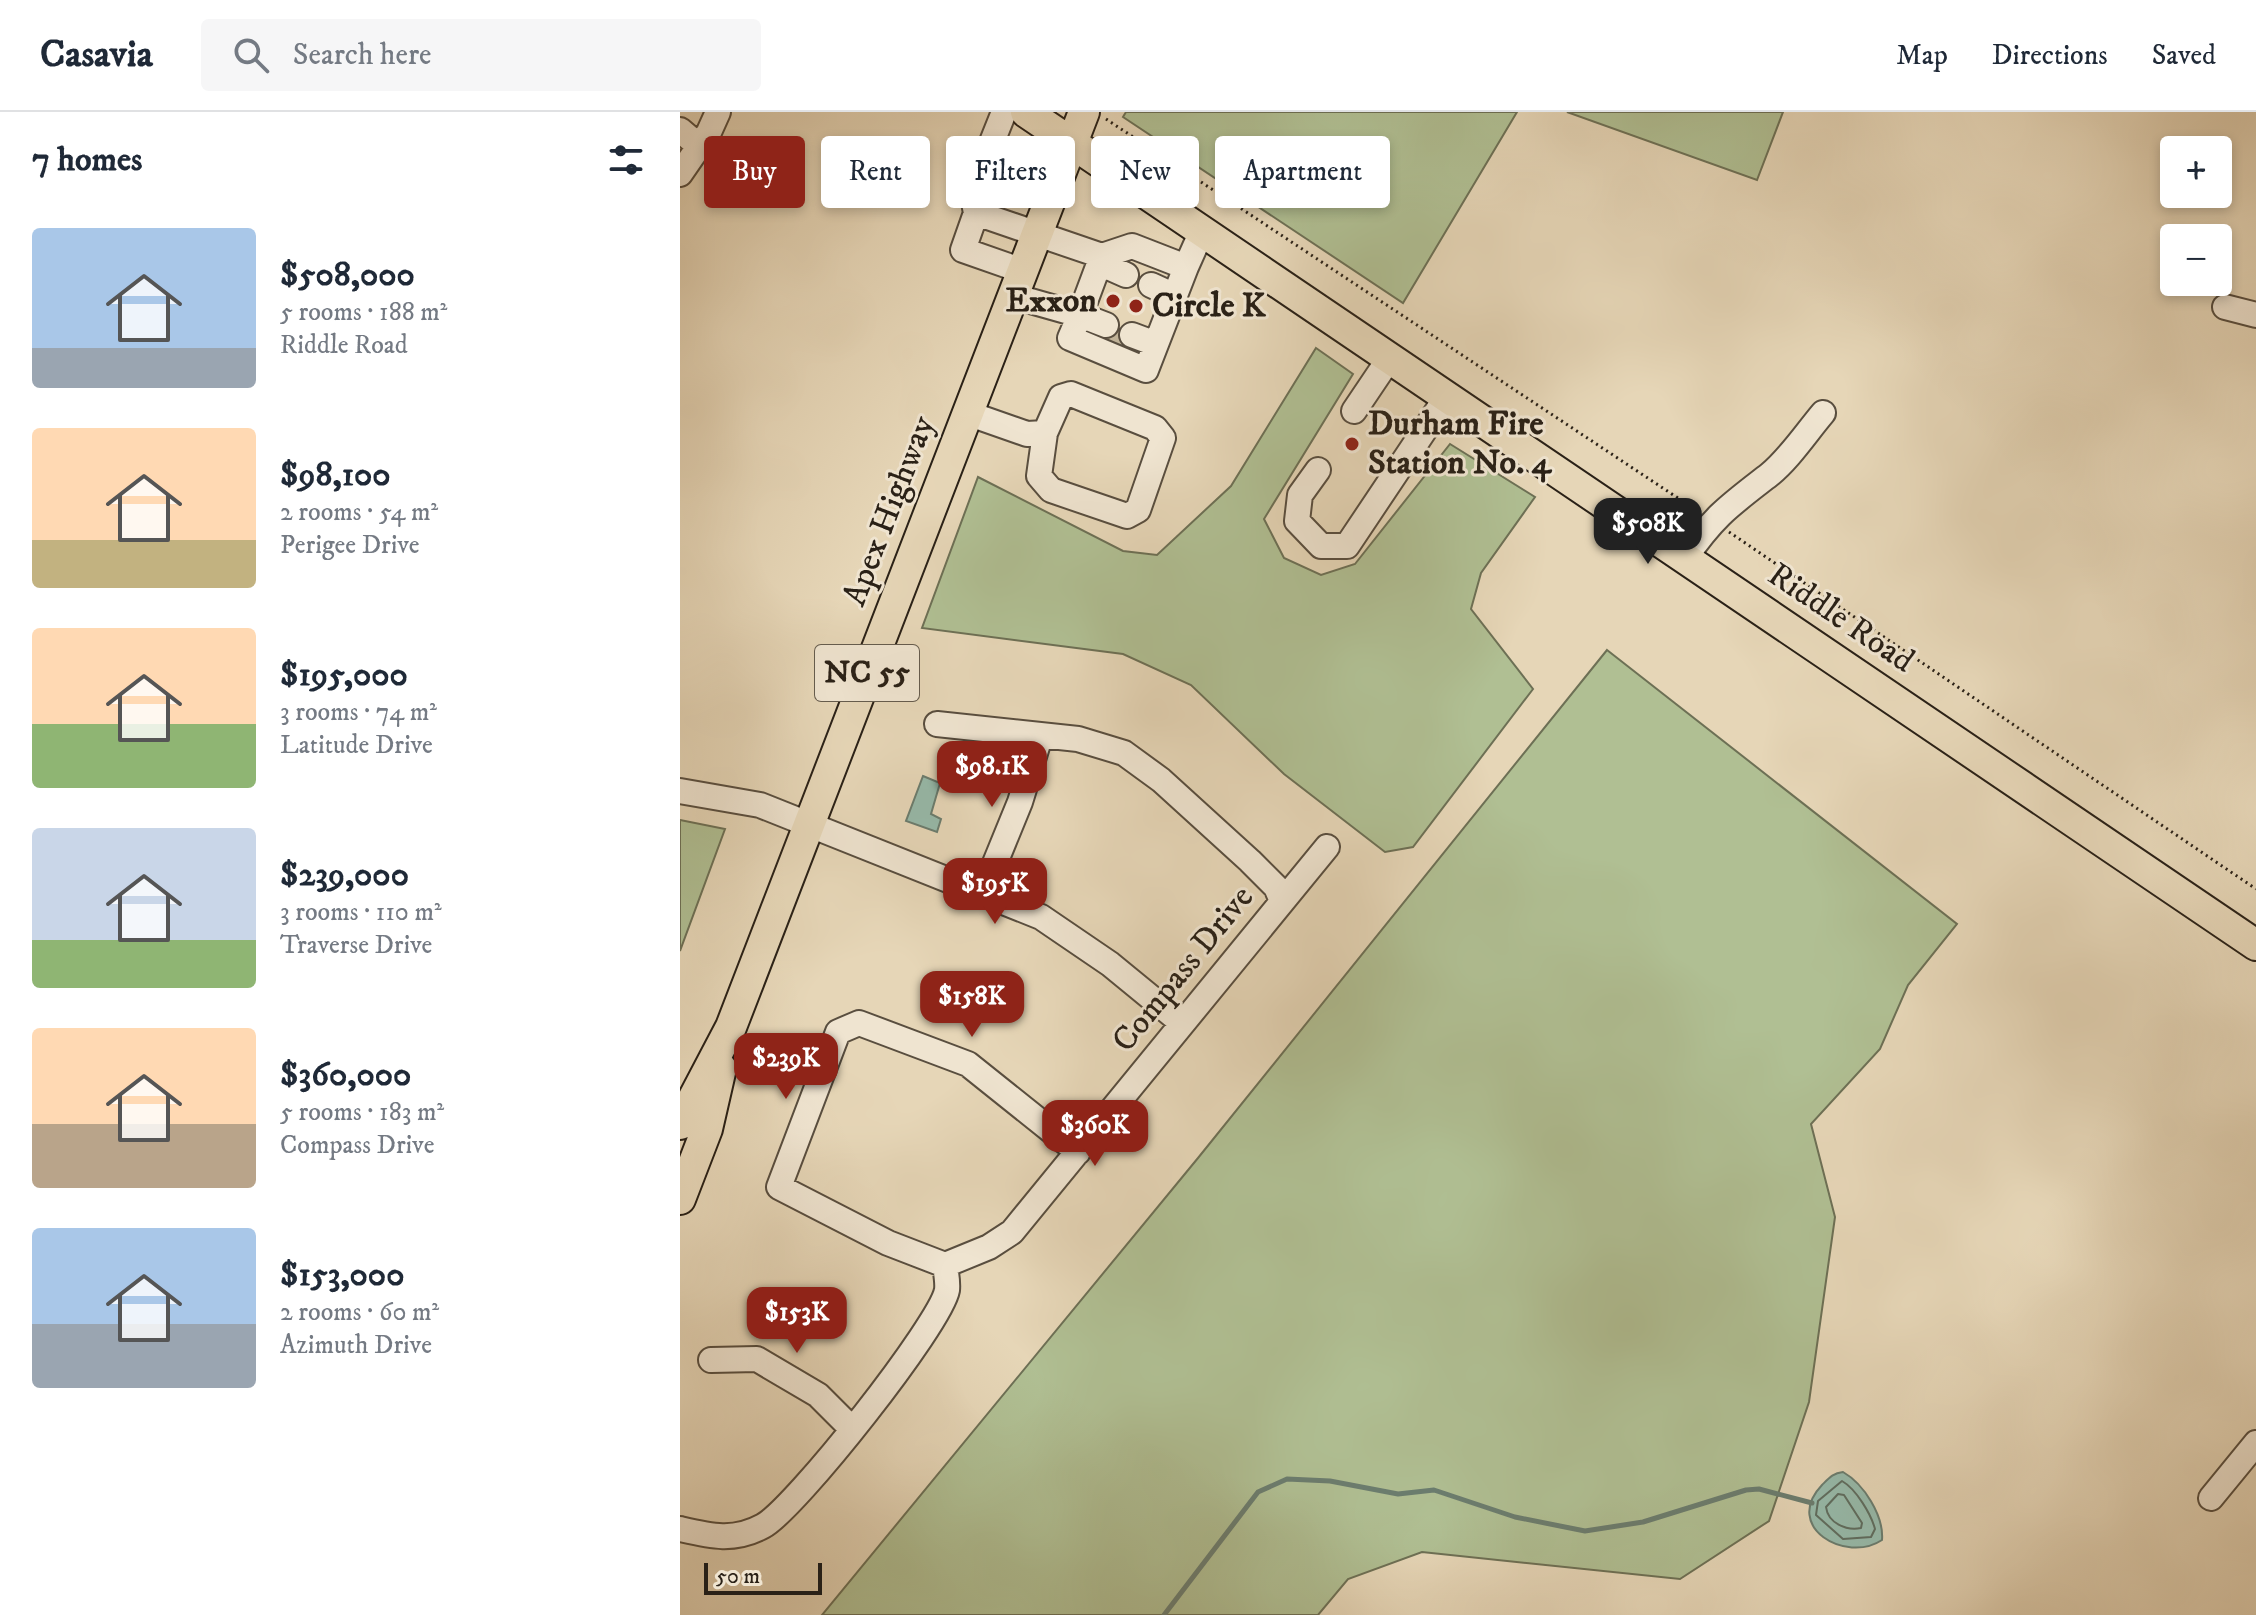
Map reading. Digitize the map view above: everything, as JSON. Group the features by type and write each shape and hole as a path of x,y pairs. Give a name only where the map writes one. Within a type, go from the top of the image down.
{"main road":[{"name":"Riddle Road","path":"1026,112 1063,136"},
{"name":"Apex Highway","path":"1074,136 1084,112"},
{"name":"Riddle Road","path":"1075,144 2256,945"},
{"name":"Apex Highway","path":"680,1124 731,1027 1047,208"},
{"name":"Apex Highway","path":"680,1199 707,1129 731,1027"}],"street":[{"path":"680,174 700,147 718,112"},
{"path":"1004,112 972,192 976,213 963,250 1078,321 1104,330"},
{"path":"680,130 700,147"},
{"path":"976,213 1115,260"},
{"path":"1181,280 1132,246 1115,260 1070,338 1146,370 1202,231"},
{"path":"1155,277 1181,280"},
{"path":"2225,307 2256,315"},
{"path":"1130,340 1153,350"},
{"path":"1354,411 1389,359"},
{"path":"1071,394 1155,428 1163,438 1138,510 1127,516 1051,490 1039,476 1045,433 1061,397 1071,394"},
{"path":"1318,470 1300,495 1297,521 1321,546 1347,546 1446,398"},
{"path":"967,413 1027,434 1045,433"},
{"path":"1685,558 1711,520 1745,490 1771,474 1823,413"},
{"path":"937,724 1078,739 1124,753 1161,780 1250,861 1276,887 1282,901"},
{"path":"982,895 1020,802 1040,737"},
{"path":"681,788 760,805 1041,917 1110,964 1182,1023"},
{"name":"Compass Drive","path":"945,1265 989,1247 1012,1232 1327,847"},
{"path":"680,1529 725,1539 764,1526 796,1497 851,1428 929,1325 947,1291 945,1265 888,1243 779,1187 838,1032 859,1023 968,1064 1078,1152"},
{"path":"711,1360 757,1359 818,1395 851,1428"},
{"path":"2211,1498 2256,1443"}],"path":[{"path":"1096,112 1711,520 2256,889"}],"shaded area":[{"path":"1126,112 1517,112 1403,303 1260,208 1390,208 1390,136 1215,136 1215,178 1199,167 1199,136 1152,136 1123,117"},
{"path":"1567,112 1783,112 1757,180"},
{"path":"1316,348 1353,374 1264,519 1284,558 1321,575 1355,564 1450,444 1535,497 1481,573 1471,609 1533,689 1413,847 1385,852 1284,774 1191,685 1123,654 922,628 978,477 1123,551 1157,555 1231,486"},
{"path":"1607,650 1957,924 1908,985 1880,1049 1811,1124 1835,1217 1809,1402 1769,1521 1680,1579 1422,1552 1348,1579 1318,1615 822,1615 1198,1158"},
{"path":"680,820 725,829 680,951"}],"water":[{"path":"923,776 940,783 931,814 941,819 937,832 906,821"},
{"path":"1843,1472 1858,1484 1871,1502 1880,1521 1882,1540 1867,1546 1852,1547 1837,1544 1814,1527 1809,1515 1812,1500 1829,1478"}],"waterway":[{"path":"1164,1615 1258,1492 1287,1479 1330,1481 1398,1494 1434,1490 1515,1517 1585,1531 1643,1522 1746,1490 1759,1489 1812,1503"}],"tunnel":[{"path":"1101,336 1127,346"}],"place":[{"name":"Exxon","path":"1113,301"},
{"name":"Circle K","path":"1136,306"},
{"name":"Durham Fire Station No. 4","path":"1352,444"}]}
